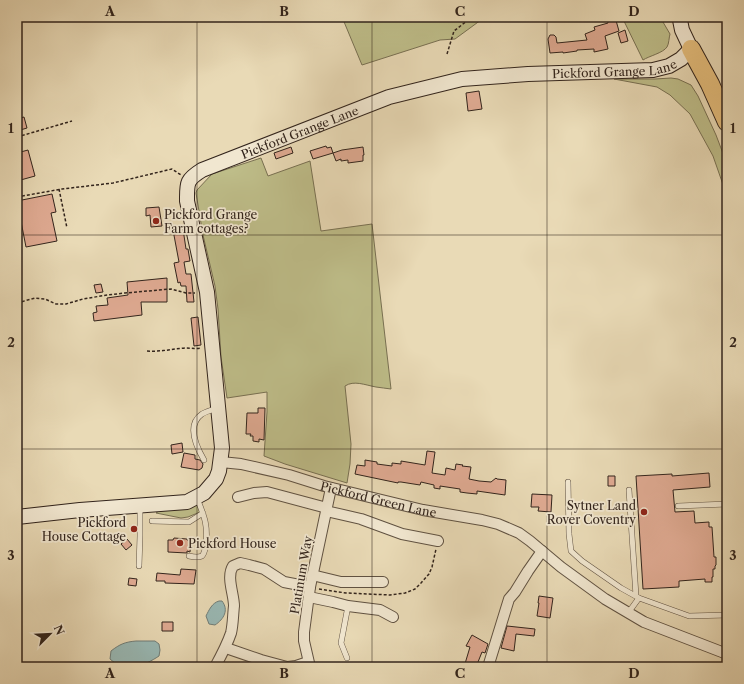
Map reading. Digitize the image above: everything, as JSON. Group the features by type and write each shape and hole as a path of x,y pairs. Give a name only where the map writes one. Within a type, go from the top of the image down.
{"highway":[{"path":"691,49 710,84 727,122"}],"street":[{"path":"679,18 682,30 691,49"},
{"name":"Pickford Grange Lane","path":"189,180 202,170 389,97 462,79 528,74 653,70 669,66 681,59 691,49"},
{"path":"17,517 80,510 187,502 204,493 216,479 221,462 222,448 207,292 187,201 187,188 189,180"},
{"name":"Pickford Green Lane","path":"221,462 241,464 331,488 423,510 498,524 518,533 530,541 561,567 599,595 628,613 644,622 727,654"},
{"name":"Platinum Way","path":"309,664 304,641 304,632 309,592 331,488"},
{"path":"238,497 254,493 267,492 361,519 402,534 438,541"},
{"path":"488,667 509,599 542,551"},
{"path":"215,667 226,648 231,632 234,605 230,584 230,572 235,565 249,565 264,569 284,582 333,602 348,606 380,610 394,617"},
{"path":"312,575 342,582 383,582"},
{"path":"226,648 287,667 309,664"}],"lane":[{"path":"204,460 197,447 193,431 194,426 196,420 202,414 209,410 218,408"},
{"path":"568,482 569,534 571,550 582,560 621,588 638,597 689,616 727,615"},
{"path":"628,613 638,597 629,490"},
{"path":"189,556 200,557 202,555 205,549 207,533 206,521 196,498"},
{"path":"678,506 727,504"},
{"path":"139,566 140,506"},
{"path":"152,521 189,522 203,513"},
{"path":"347,658 341,643 348,606"}],"path":[{"path":"447,54 454,31 472,17"},
{"path":"17,137 72,121"},
{"path":"17,197 59,189 113,183 172,169 189,180"},
{"path":"59,189 67,228"},
{"path":"17,232 19,243"},
{"path":"17,302 35,298 56,304 66,304 83,299 113,294 171,290 186,293 200,292"},
{"path":"147,351 154,352 206,347"},
{"path":"309,592 390,595 405,593 422,583 429,574 438,541"}],"shaded area":[{"path":"342,17 485,17 455,39 440,40 362,65"},
{"path":"622,17 660,17 670,34 667,47 643,60"},
{"path":"614,79 678,79 691,85 698,96 716,135 727,164 727,196 713,156 690,114 670,95 657,87"},
{"path":"261,158 268,176 310,161 321,231 372,224 391,389 356,383 345,386 351,444 347,483 264,456 267,392 227,398 221,357 215,286 203,235 196,193 212,174"},
{"path":"197,505 200,512 188,517 181,518 156,513 159,511"}],"water":[{"path":"219,601 222,601 225,608 223,617 215,625 209,624 206,616 213,605"},
{"path":"136,641 155,641 159,644 159,656 147,663 128,667 122,666 110,659 111,651 123,644"}],"building":[{"path":"607,17 615,17 619,31 605,36 608,49 594,52 594,49 550,53 548,39 550,35 554,35 556,37 557,43 587,40 585,34 595,30 594,27 608,23"},
{"path":"625,30 628,41 621,43 618,33"},
{"path":"479,91 482,109 468,111 466,93"},
{"path":"24,117 27,128 17,131 17,119"},
{"path":"326,146 327,148 331,147 333,153 313,159 310,151"},
{"path":"291,147 293,153 276,159 274,153"},
{"path":"363,147 364,155 363,161 348,163 348,160 341,161 341,159 336,161 333,153"},
{"path":"28,150 35,176 17,181 17,153"},
{"path":"52,194 56,212 51,213 57,241 26,247 17,201"},
{"name":"Pickford Grange Farm cottages?","path":"159,207 162,226 151,227 150,215 146,216 146,208"},
{"path":"183,229 186,249 188,249 190,261 184,262 186,274 191,274 194,302 187,302 186,286 181,286 180,282 178,283 174,263 179,262 173,230"},
{"path":"167,278 167,302 141,302 142,315 94,321 93,313 97,312 96,306 108,305 107,298 128,295 127,282"},
{"path":"101,284 103,292 96,293 94,285"},
{"path":"198,317 201,345 194,346 191,318"},
{"path":"258,408 265,408 264,440 259,439 259,442 253,441 253,436 250,436 251,434 246,434 247,413 258,413"},
{"path":"182,443 183,452 172,454 171,445"},
{"path":"427,451 435,452 432,473 445,475 446,468 455,470 456,464 471,467 469,479 491,482 496,478 506,480 505,495 477,491 477,494 467,493 460,492 460,489 440,486 440,489 434,488 434,485 421,482 420,485 401,482 398,483 355,474 357,465 365,466 365,460 377,462 377,464 392,466 392,463 401,464 401,461 425,465"},
{"path":"184,453 195,455 195,459 200,460 203,464 202,468 199,470 181,467"},
{"path":"709,473 710,487 673,490 675,512 694,511 695,523 709,522 709,527 712,527 716,565 715,569 713,569 712,582 705,582 705,579 679,581 679,587 643,589 636,476 672,474 672,476"},
{"path":"608,476 615,476 615,486 608,486"},
{"path":"532,494 552,495 551,512 538,511 539,507 531,507"},
{"name":"Pickford House","path":"174,538 191,540 190,552 168,552 168,540 173,540"},
{"path":"127,539 132,545 126,550 121,544"},
{"path":"181,569 196,570 194,584 165,583 165,581 156,581 157,573 180,575"},
{"path":"129,578 137,579 136,586 128,585"},
{"path":"539,596 553,598 550,618 537,616"},
{"path":"162,622 173,622 173,631 162,631"},
{"path":"507,626 535,629 534,636 516,634 514,651 501,648"},
{"path":"472,635 488,644 485,653 482,652 476,667 464,667 470,647 466,646"}],"place":[{"name":"Pickford Grange Farm cottages?","path":"156,221"},
{"name":"Sytner Land Rover Coventry","path":"644,512"},
{"name":"Pickford House Cottage","path":"134,529"},
{"name":"Pickford House","path":"180,543"}]}
